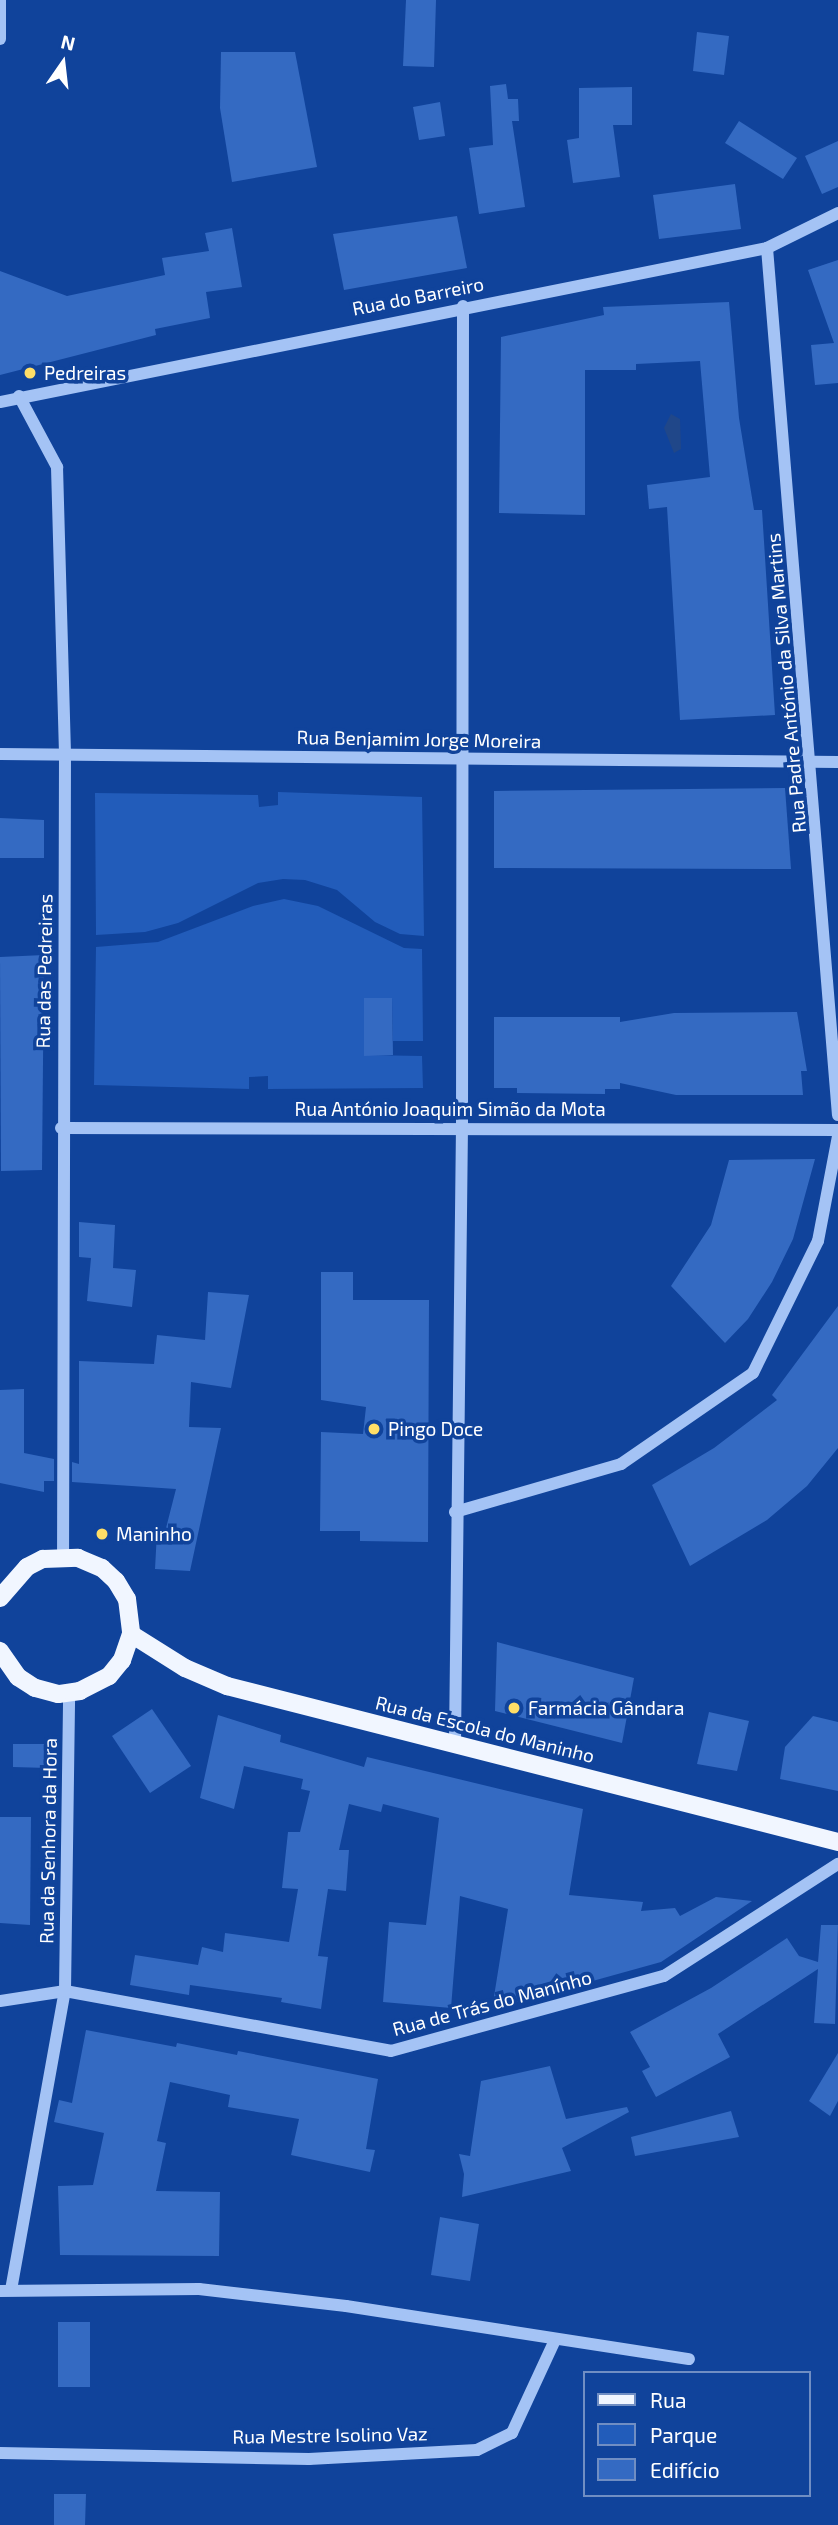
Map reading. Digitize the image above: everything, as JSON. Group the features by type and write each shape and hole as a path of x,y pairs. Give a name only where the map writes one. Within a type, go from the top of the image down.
{"main road":[{"path":"0,1598 27,1567 63,1557 89,1562 116,1581 127,1599 131,1634 122,1660 109,1676 96,1685 69,1692 35,1688 18,1677 0,1651"},
{"name":"Rua da Escola do Maninho","path":"131,1634 185,1668 227,1686 838,1842"}],"street":[{"path":"0,0 0,38"},
{"name":"Rua do Barreiro","path":"0,402 463,306 767,248 838,213"},
{"name":"Rua Padre António da Silva Martins","path":"767,248 813,762 838,1115"},
{"path":"454,1742 462,1128 463,306"},
{"name":"Rua das Pedreiras","path":"19,396 57,467 65,755 61,1128 63,1557"},
{"name":"Rua Benjamim Jorge Moreira","path":"0,754 838,762"},
{"name":"Rua António Joaquim Simão da Mota","path":"61,1128 838,1130"},
{"path":"455,1512 621,1464 753,1373 818,1241 838,1136"},
{"name":"Rua da Senhora da Hora","path":"6,2290 65,1991 69,1692"},
{"name":"Rua de Trás do Manínho","path":"0,2000 65,1991 391,2051 664,1976 838,1864"},
{"path":"6,2290 199,2289 346,2305 689,2359"},
{"name":"Rua Mestre Isolino Vaz","path":"0,2454 309,2459 477,2450 512,2433 555,2340"}],"green space":[{"path":"278,792 422,797 424,936 400,934 375,922 337,890 305,880 283,879 258,883 178,923 145,932 96,935 95,793 258,795 259,807 278,805"},
{"path":"284,899 318,906 404,948 422,949 423,1041 393,1041 392,998 364,998 364,1055 422,1056 423,1088 268,1089 268,1076 249,1077 249,1089 94,1085 96,947 158,942 253,906"}],"shaded area":[{"path":"671,414 680,419 681,449 674,453 664,428"}],"building":[{"path":"406,0 436,0 434,67 403,66"},
{"path":"697,32 729,36 724,75 693,71"},
{"path":"221,52 295,52 317,167 232,182 220,108"},
{"path":"506,84 508,99 518,99 519,121 512,121 525,207 479,214 469,148 493,145 490,86"},
{"path":"632,87 632,125 613,125 620,177 573,183 567,140 579,138 579,88"},
{"path":"440,102 445,136 419,140 413,107"},
{"path":"739,121 797,158 783,179 725,143"},
{"path":"838,141 838,187 822,194 805,156"},
{"path":"735,184 741,229 659,239 653,195"},
{"path":"457,216 467,268 344,290 333,234"},
{"path":"232,228 242,287 206,292 210,318 155,329 156,335 0,375 0,271 67,296 165,275 162,258 209,251 205,233"},
{"path":"838,260 838,383 815,385 811,345 834,343 808,270"},
{"path":"729,302 739,418 754,510 762,510 775,715 680,720 667,507 649,509 647,485 710,477 700,361 636,364 636,370 585,370 585,515 499,513 501,337 604,315 603,307"},
{"path":"785,788 791,869 494,868 494,791"},
{"path":"0,818 44,820 44,858 0,858"},
{"path":"44,955 42,1170 1,1171 0,957"},
{"path":"364,998 392,998 393,1055 364,1056"},
{"path":"797,1012 807,1071 801,1071 803,1095 676,1095 620,1083 620,1089 605,1089 605,1094 517,1093 517,1088 494,1088 494,1017 620,1017 620,1022 674,1013"},
{"path":"815,1159 793,1239 772,1282 748,1319 725,1343 671,1286 711,1225 729,1160"},
{"path":"79,1222 115,1225 113,1268 136,1270 132,1307 87,1301 91,1258 79,1257"},
{"name":"Pingo Doce","path":"321,1272 353,1272 353,1300 429,1300 428,1542 360,1541 360,1531 320,1531 321,1432 363,1434 366,1407 321,1400"},
{"path":"208,1292 249,1295 231,1388 191,1382 189,1427 221,1428 190,1571 155,1569 157,1532 165,1532 176,1489 72,1482 72,1462 79,1464 79,1361 154,1364 157,1335 205,1340"},
{"path":"838,1306 838,1448 807,1486 767,1520 690,1566 652,1485 714,1448 777,1400 772,1395"},
{"path":"24,1389 24,1453 54,1459 54,1481 44,1481 44,1492 0,1483 0,1390"},
{"path":"497,1642 634,1678 622,1743 495,1711"},
{"path":"152,1709 191,1766 150,1793 112,1736"},
{"path":"709,1712 749,1721 737,1771 697,1764"},
{"path":"218,1715 281,1735 280,1742 364,1767 367,1757 583,1809 569,1895 643,1902 641,1911 675,1908 680,1916 716,1897 752,1901 661,1962 492,2009 508,1909 460,1896 451,2008 383,2002 389,1922 426,1925 439,1818 383,1804 381,1812 349,1804 339,1850 349,1850 346,1891 328,1889 318,1956 328,1957 321,2009 281,2002 282,1998 190,1985 189,1995 130,1985 135,1955 198,1965 202,1947 223,1952 225,1933 289,1942 298,1889 282,1888 288,1832 300,1832 310,1791 301,1789 303,1779 244,1766 234,1809 200,1798"},
{"path":"813,1716 838,1722 838,1791 780,1779 785,1747"},
{"path":"13,1744 47,1744 47,1768 13,1767"},
{"path":"0,1817 31,1817 30,1925 0,1923"},
{"path":"821,1925 838,1925 835,2024 814,2023 818,1969 718,2034 730,2057 656,2097 642,2071 650,2067 630,2032 711,1988 787,1938 799,1956 818,1962"},
{"path":"86,2030 176,2047 177,2043 237,2055 238,2051 378,2079 366,2149 375,2150 370,2172 291,2155 299,2119 228,2107 230,2095 170,2082 157,2141 166,2143 156,2191 220,2192 219,2256 60,2255 58,2186 93,2185 104,2133 54,2122 59,2100 72,2103"},
{"path":"838,2053 838,2101 830,2116 809,2101"},
{"path":"550,2066 566,2119 627,2107 629,2112 562,2148 571,2171 462,2197 464,2174 459,2154 470,2156 481,2081"},
{"path":"731,2111 739,2137 635,2156 631,2137"},
{"path":"440,2217 479,2224 470,2281 431,2275"},
{"path":"58,2322 90,2322 90,2387 58,2387"},
{"path":"54,2494 86,2494 85,2525 54,2525"}],"place":[{"name":"Pedreiras","path":"30,373"},
{"name":"Pingo Doce","path":"374,1429"},
{"name":"Maninho","path":"102,1534"},
{"name":"Farmácia Gândara","path":"514,1708"}]}
